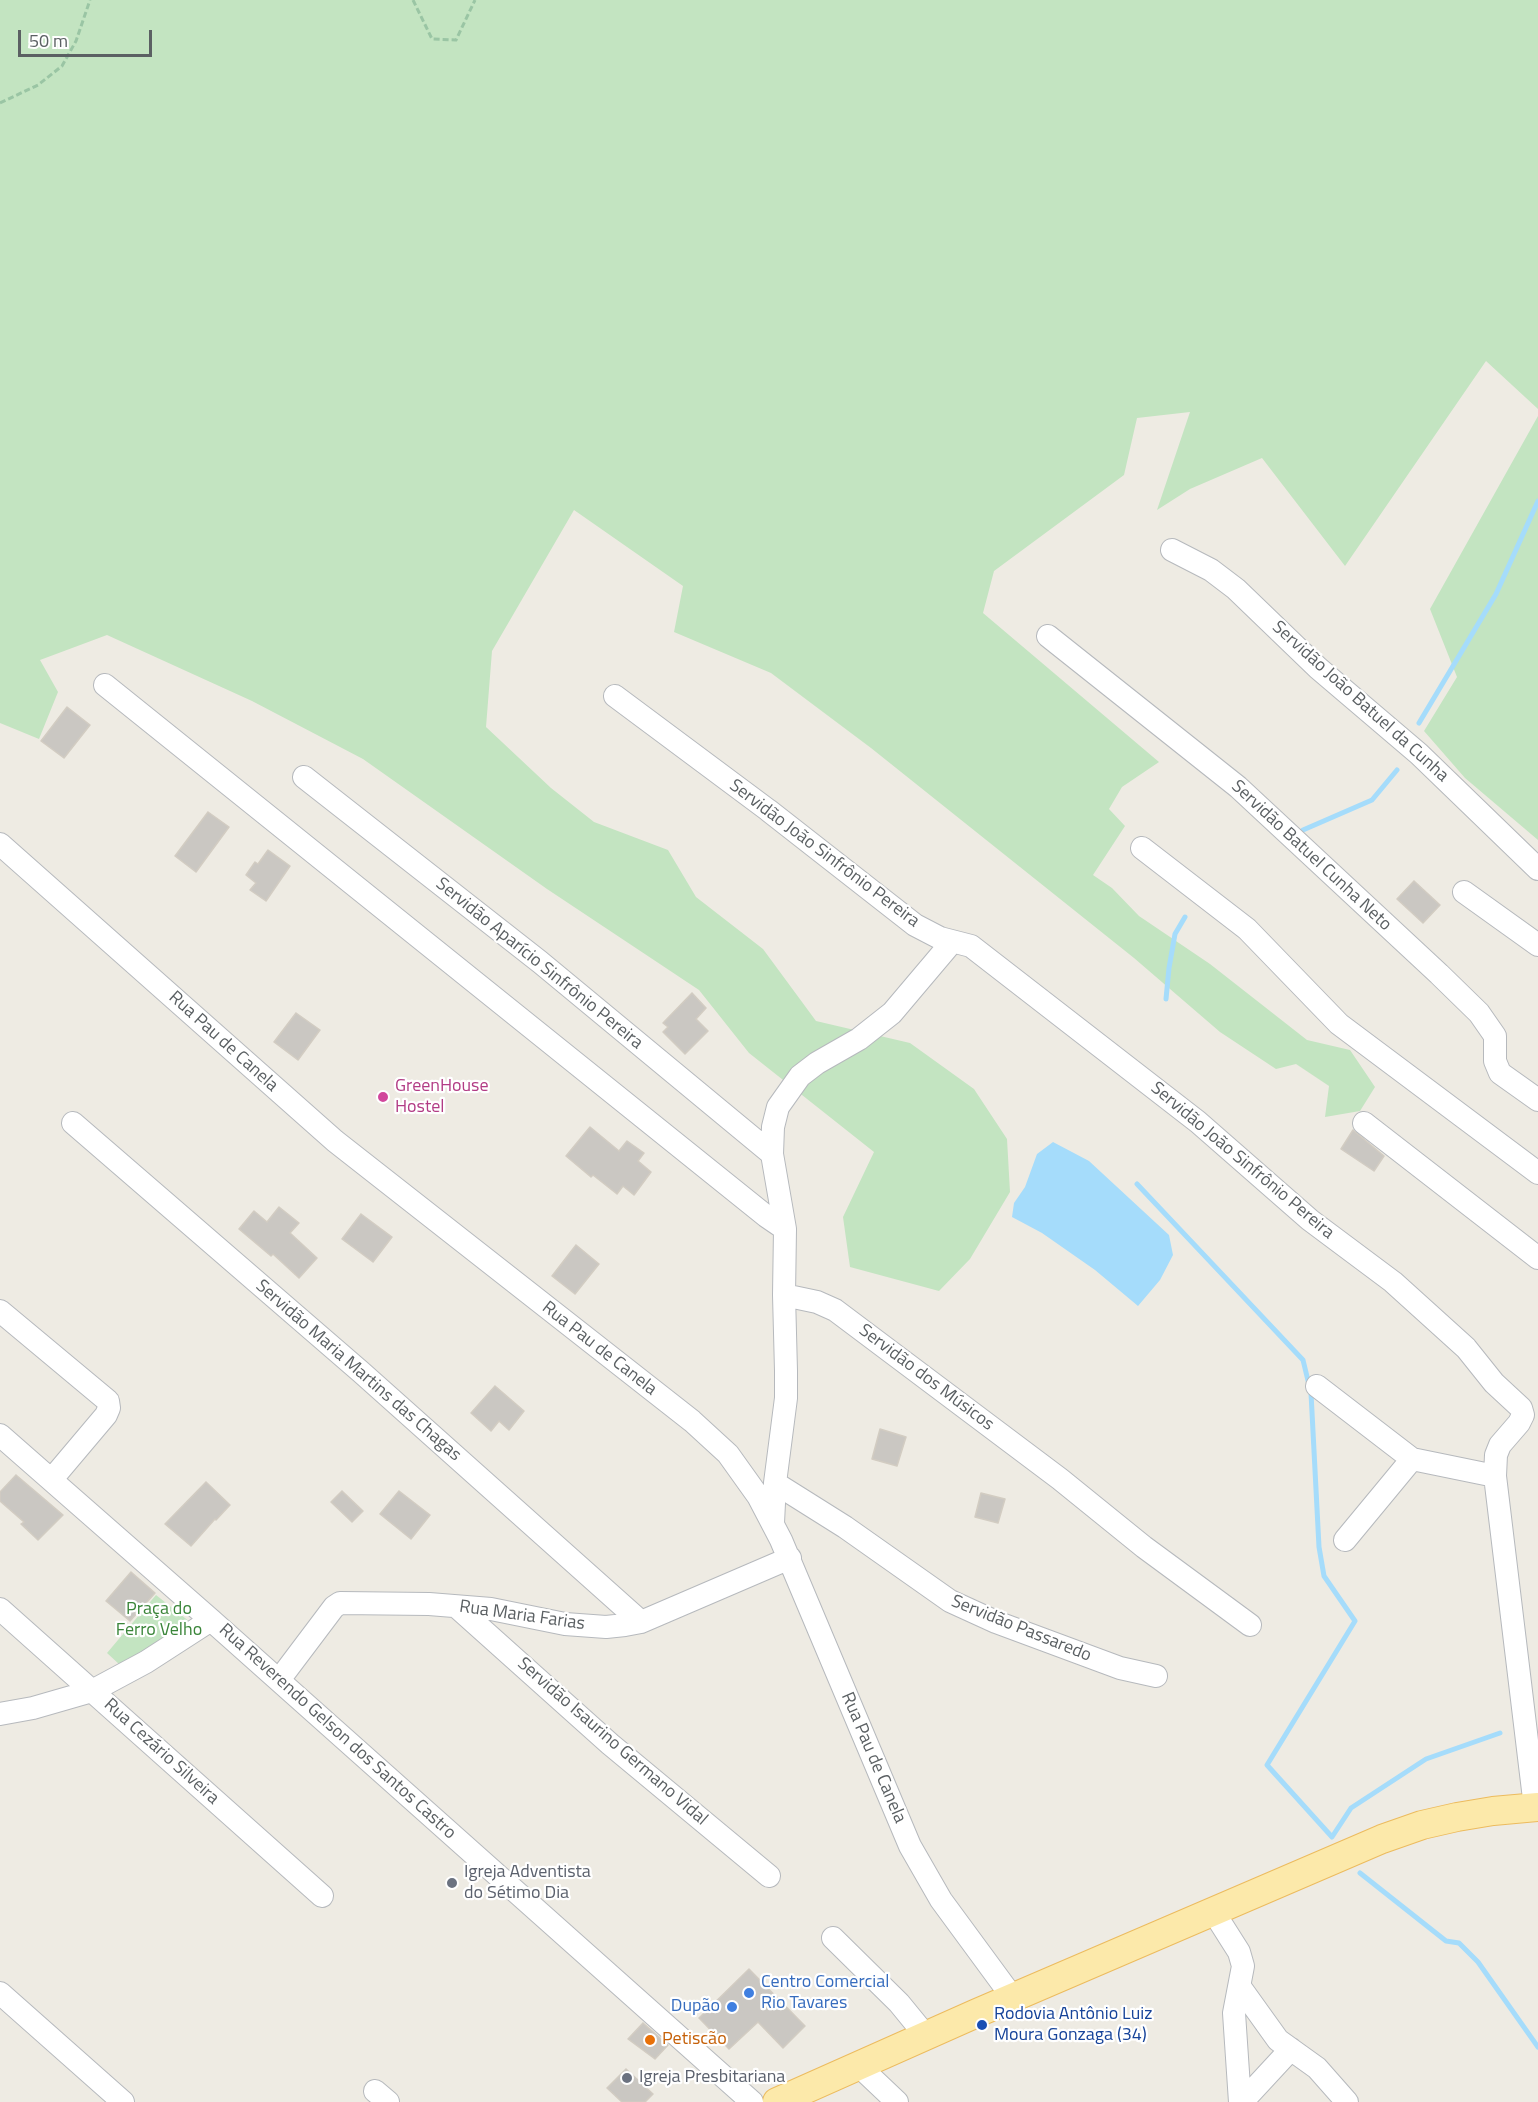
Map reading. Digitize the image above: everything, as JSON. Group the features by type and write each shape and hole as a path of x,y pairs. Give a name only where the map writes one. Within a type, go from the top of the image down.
{"main road":[{"path":"777,2102 1382,1839 1422,1825 1493,1810 1536,1807"}],"street":[{"name":"Servidão João Batuel da Cunha","path":"1172,550 1211,570 1236,589 1318,668 1419,754 1538,868"},
{"name":"Servidão Batuel Cunha Neto","path":"1048,636 1238,787 1439,974 1479,1013 1495,1036 1496,1061 1500,1073 1538,1100"},
{"path":"105,685 785,1229"},
{"name":"Servidão João Sinfrônio Pereira","path":"615,696 768,810 915,925 940,938 971,946 1198,1122 1310,1220 1393,1282 1466,1348 1494,1383 1521,1408 1522,1415 1519,1423 1500,1445 1496,1455 1495,1476 1536,1807"},
{"name":"Servidão Aparício Sinfrônio Pereira","path":"304,777 540,962 772,1154"},
{"name":"Rua Pau de Canela","path":"0,844 335,1141 711,1437 742,1471 773,1523 789,1558 910,1846 941,1900 1013,1998"},
{"path":"1142,848 1247,929 1339,1024 1538,1173"},
{"path":"1464,892 1538,945"},
{"path":"773,1523 794,1297 772,1154 773,1126 778,1107 800,1076 878,1026 909,994 952,942"},
{"name":"Servidão Maria Martins das Chagas","path":"73,1123 361,1371 641,1622"},
{"path":"1364,1123 1538,1258"},
{"name":"Servidão dos Músicos","path":"794,1297 835,1310 975,1422 1060,1479 1144,1547 1250,1624"},
{"path":"0,1311 108,1401 109,1408 106,1415 52,1479"},
{"path":"1317,1386 1412,1459 1495,1476"},
{"name":"Rua Reverendo Gelson dos Santos Castro","path":"0,1435 212,1620 752,2102"},
{"path":"1345,1540 1412,1459"},
{"name":"Servidão Passaredo","path":"775,1483 845,1527 950,1602 996,1623 1120,1668 1156,1676"},
{"name":"Rua Maria Farias","path":"279,1680 334,1607 340,1604 407,1603 491,1609 565,1624 606,1627 641,1622 789,1558"},
{"name":"Servidão Isaurino Germano Vidal","path":"457,1607 610,1744 770,1876"},
{"name":"Rua Cezário Silveira","path":"0,1609 322,1896"},
{"path":"0,1714 33,1708 92,1691 146,1662 212,1620"},
{"path":"1214,1911 1239,1952 1243,1966 1234,2013 1241,2102"},
{"path":"833,1938 899,2003 926,2036"},
{"path":"1240,1987 1278,2040 1317,2068 1347,2102"},
{"path":"0,1993 123,2102"},
{"path":"1241,2102 1291,2049"},
{"path":"858,2065 897,2102"}],"path":[{"path":"0,103 38,85 62,66 76,41 90,0"},
{"path":"413,0 432,39 456,40 475,0"}],"green space":[{"path":"0,0 1538,0 1538,409 1486,361 1345,566 1262,458 1190,489 1157,510 1190,412 1137,418 1124,475 994,571 983,613 1159,762 1122,787 1109,809 1125,826 1093,875 1112,888 1139,916 1210,964 1307,1040 1350,1050 1375,1087 1360,1111 1325,1117 1329,1086 1296,1064 1276,1069 1220,1032 1134,958 871,748 771,673 674,632 683,586 574,510 492,651 486,727 551,788 594,822 668,850 696,897 763,949 816,1021 910,1043 974,1089 1007,1139 1010,1192 970,1259 939,1291 850,1267 843,1217 874,1152 749,1053 699,990 547,889 363,759 252,701 107,635 40,660 58,692 39,739 0,723"},
{"path":"1538,416 1538,840 1465,778 1424,731 1457,677 1430,609"},
{"name":"Praça do Ferro Velho","path":"156,1595 190,1622 120,1665 107,1653"}],"water":[{"path":"1053,1142 1089,1161 1169,1235 1173,1255 1160,1280 1138,1306 1095,1270 1042,1233 1012,1217 1014,1203 1025,1187 1037,1154"}],"building":[{"path":"67,707 90,725 64,758 41,741"},
{"path":"208,812 229,827 196,872 175,856"},
{"path":"268,850 290,866 266,901 250,890 256,883 246,875 255,862 258,864"},
{"path":"1414,881 1440,905 1423,923 1397,899"},
{"path":"692,993 706,1008 696,1019 708,1031 685,1054 663,1032 668,1027 663,1023"},
{"path":"296,1013 320,1030 298,1060 274,1042"},
{"path":"590,1127 619,1151 627,1141 644,1153 638,1161 651,1172 634,1195 623,1186 617,1194 593,1175 591,1177 566,1156"},
{"path":"1353,1130 1384,1156 1374,1171 1341,1149"},
{"path":"279,1207 299,1223 290,1233 317,1258 299,1278 273,1254 271,1256 239,1229 254,1211 267,1222"},
{"path":"361,1214 392,1237 373,1262 342,1239"},
{"path":"576,1245 599,1264 575,1294 552,1276"},
{"path":"495,1386 524,1411 509,1430 499,1421 491,1431 471,1413"},
{"path":"880,1429 906,1437 897,1466 872,1459"},
{"path":"16,1475 63,1515 38,1540 21,1524 24,1522 0,1501 0,1492"},
{"path":"206,1482 230,1505 191,1546 165,1524"},
{"path":"342,1491 363,1511 352,1522 331,1502"},
{"path":"399,1491 430,1515 411,1539 380,1514"},
{"path":"981,1493 1005,1499 998,1523 975,1517"},
{"path":"131,1572 155,1593 130,1621 106,1601"},
{"name":"Centro Comercial Rio Tavares","path":"749,1969 805,2026 783,2048 758,2022 729,2049 699,2018"},
{"name":"Petiscão","path":"643,2023 668,2045 655,2059 628,2039"},
{"name":"Igreja Presbitariana","path":"626,2069 653,2094 645,2102 622,2102 607,2088"}],"waterway":[{"path":"1419,723 1496,594 1538,501"},
{"path":"1303,830 1372,800 1397,770"},
{"path":"1166,999 1175,934 1185,917"},
{"path":"1137,1184 1303,1360 1311,1393 1319,1547 1324,1576 1355,1621 1267,1765 1332,1837 1351,1808 1426,1759 1500,1733"},
{"path":"1360,1873 1446,1941 1459,1943 1478,1962 1538,2047"}],"place":[{"name":"GreenHouse Hostel","path":"383,1097"},
{"name":"Igreja Adventista do Sétimo Dia","path":"452,1883"},
{"name":"Centro Comercial Rio Tavares","path":"749,1993"},
{"name":"Dupão","path":"732,2007"},
{"name":"Rodovia Antônio Luiz Moura Gonzaga (34)","path":"982,2025"},
{"name":"Petiscão","path":"650,2040"},
{"name":"Igreja Presbitariana","path":"627,2078"}]}
